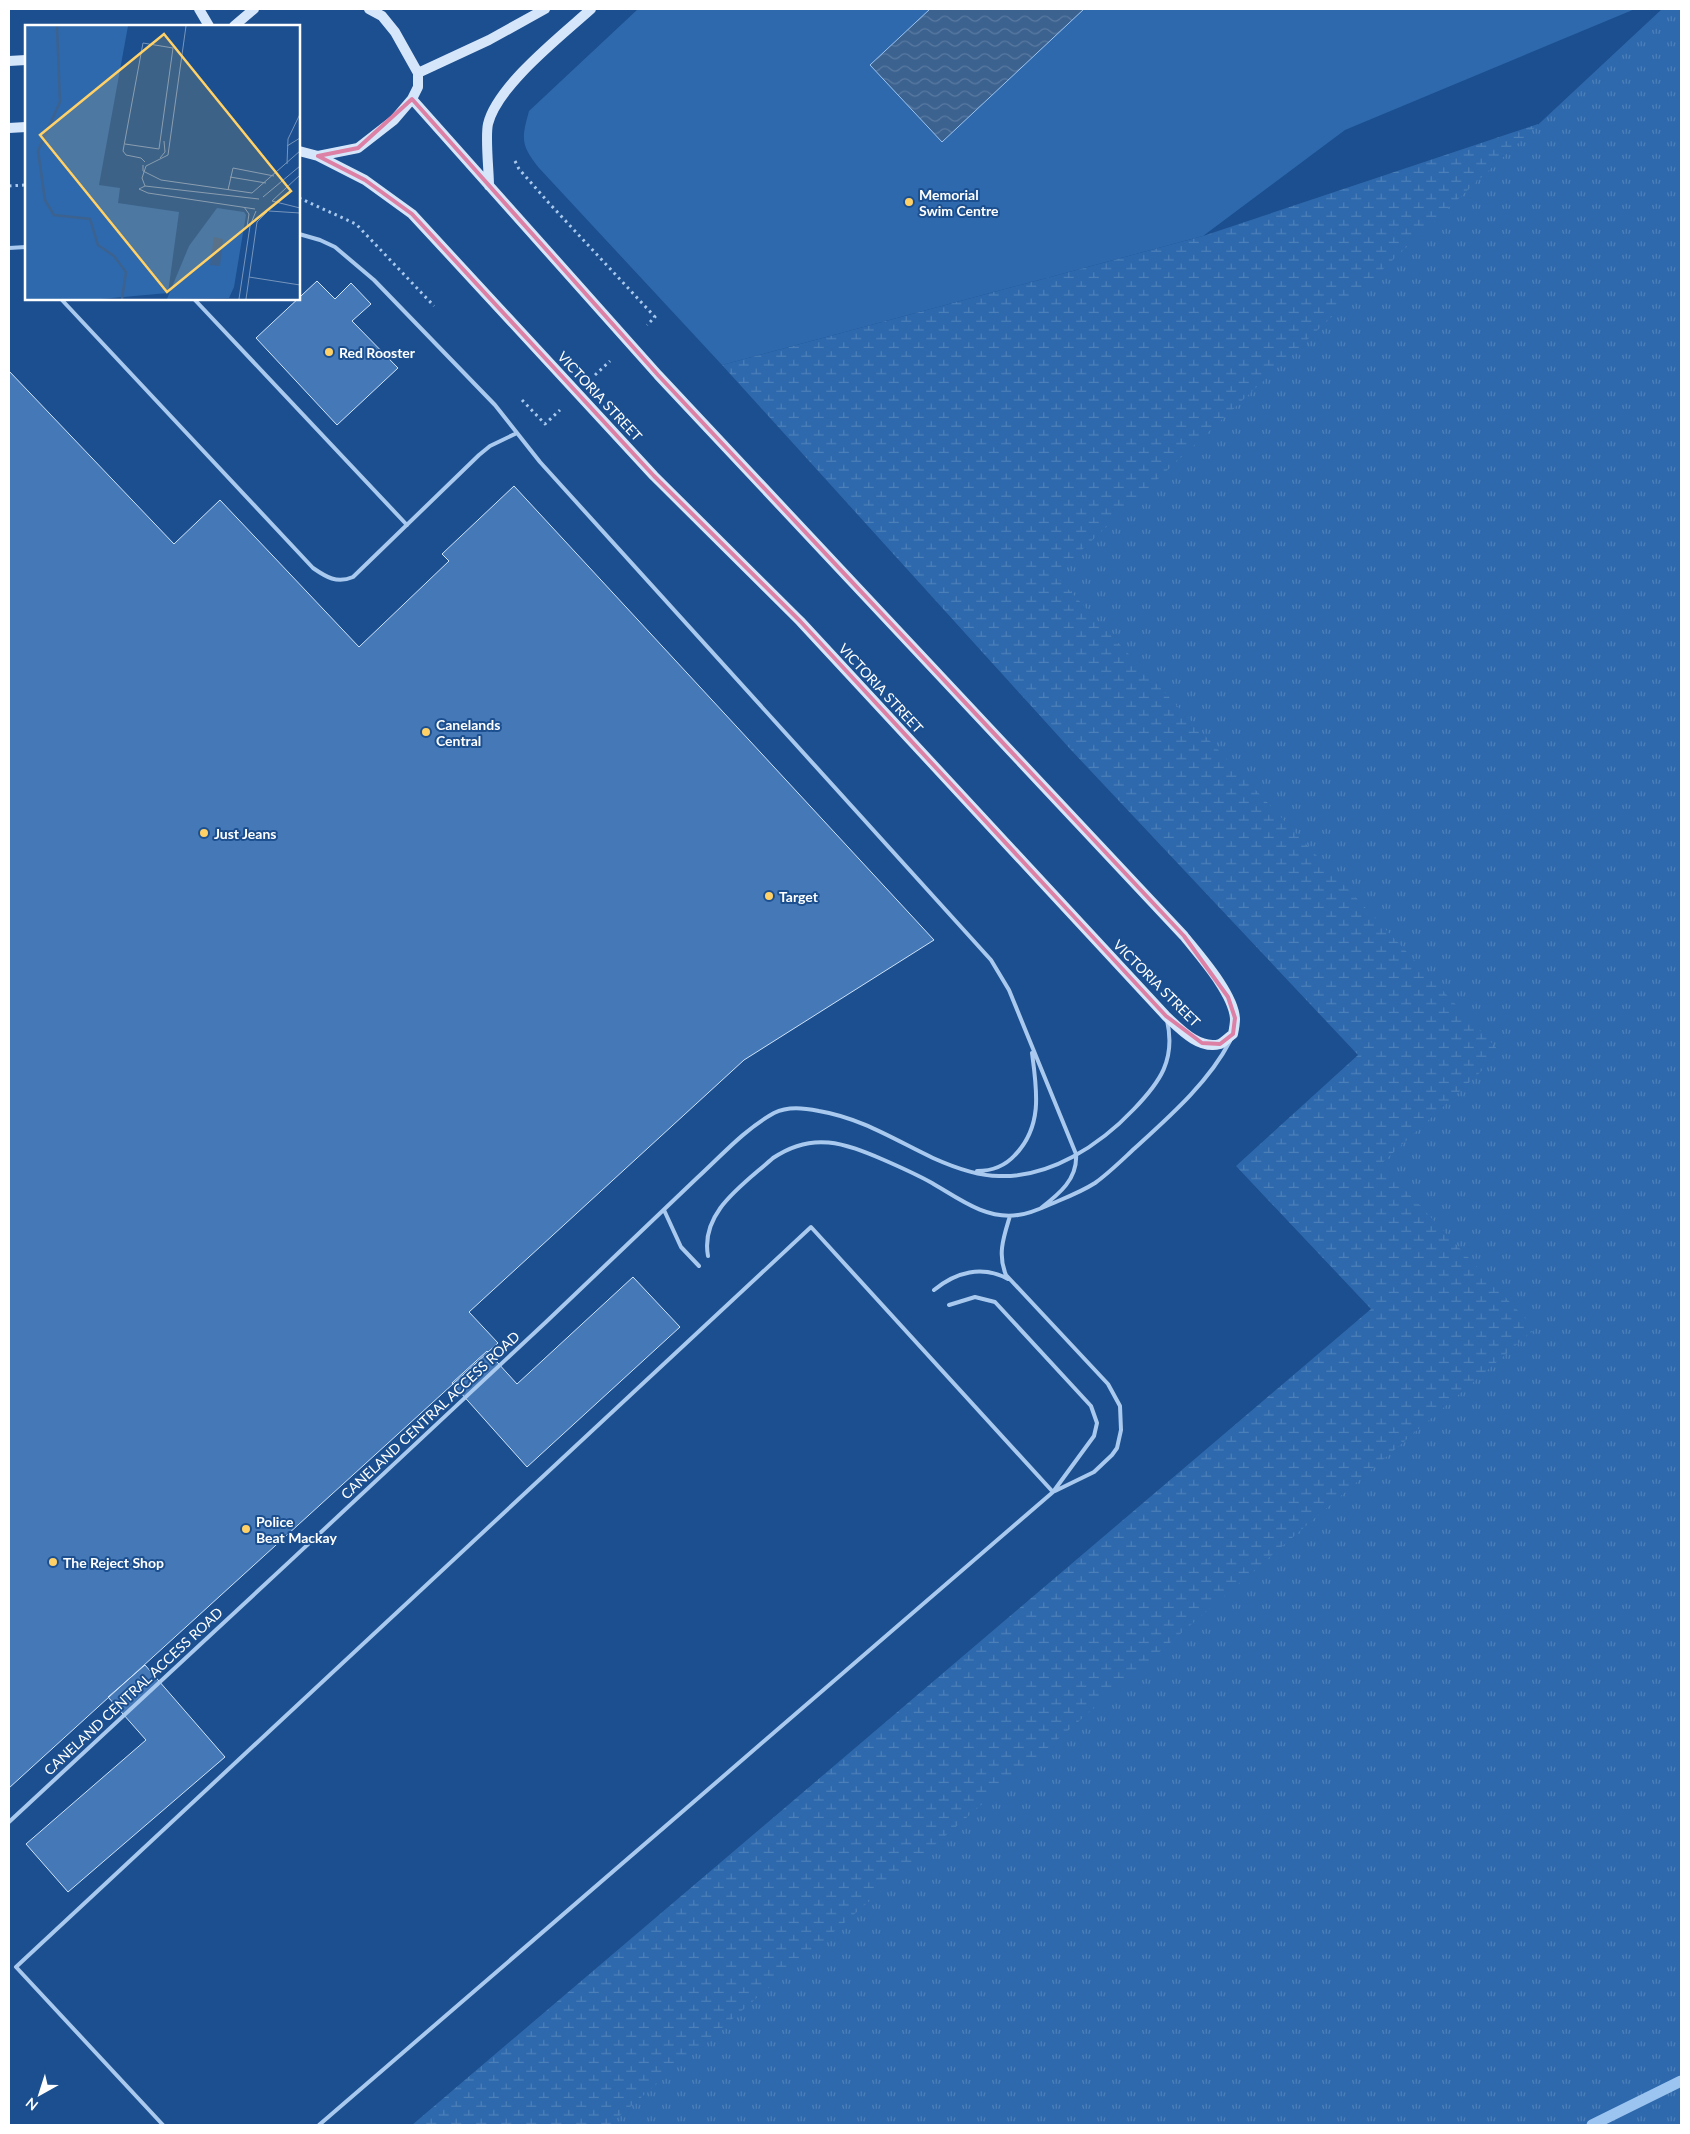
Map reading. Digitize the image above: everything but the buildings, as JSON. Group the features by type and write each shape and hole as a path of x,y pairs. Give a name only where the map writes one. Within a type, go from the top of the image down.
{"street":[{"path":"200,9 208,25"},
{"path":"235,25 254,9"},
{"path":"318,156 358,148 394,120 412,99 418,87 418,73 395,32 382,16 369,9"},
{"path":"418,73 489,40 545,9"},
{"path":"489,186 488,125 499,98 538,57 591,9"},
{"path":"9,61 25,60"},
{"path":"412,99 629,342 1184,936 1216,977 1228,997 1235,1018 1233,1034"},
{"path":"9,128 25,127"},
{"name":"VICTORIA STREET","path":"300,150 318,156 365,180 412,214 654,476 800,621 1166,1016 1189,1037 1202,1043 1220,1044 1233,1034"}],"lane":[{"path":"300,234 335,247 374,280 495,405 546,470 983,949 1009,990 1076,1154 1076,1168 1069,1182 1041,1208"},
{"path":"9,248 25,247"},
{"path":"62,300 306,561 324,576 335,580 345,581 353,577 478,455 490,446 517,433"},
{"path":"195,300 406,525"},
{"path":"962,1169 995,1176 1014,1176 1053,1166 1098,1141 1116,1127 1152,1089 1163,1074 1170,1046 1166,1016"},
{"path":"708,1256 708,1229 712,1218 720,1208 773,1158 807,1144 834,1143 852,1147 915,1173 968,1205 990,1213 1019,1216 1041,1208 1095,1183 1170,1117 1204,1078 1223,1052 1233,1034"},
{"path":"962,1169 983,1171 999,1167 1012,1159 1026,1141 1033,1126 1036,1108 1036,1079 1031,1046"},
{"name":"CANELAND CENTRAL ACCESS ROAD","path":"9,1822 531,1337 732,1146 772,1115 786,1109 804,1108 853,1119 884,1132 929,1156 962,1169"},
{"path":"664,1210 681,1247 698,1266"},
{"path":"1010,1216 1002,1242 1001,1258 1006,1275 1108,1384 1120,1406 1121,1430 1117,1448 1112,1456 1094,1472 1053,1492"},
{"path":"163,2125 16,1967 811,1227 1053,1492"},
{"path":"934,1290 957,1276 978,1271 997,1274 1014,1284"},
{"path":"319,2125 1053,1492 1092,1440 1097,1427 1094,1411 1087,1400 996,1303 986,1298 975,1297 949,1305"}],"path":[{"path":"513,155 519,169 525,176 655,317 560,410"},
{"path":"9,186 25,185"}],"highlighted area":[{"path":"412,99 658,375 1184,936 1228,997 1235,1018 1233,1034 1220,1044 1202,1043 1166,1016 800,621 654,476 412,214 365,180 318,156 358,148"}],"green space":[{"name":"Memorial Swim Centre","path":"638,9 1635,9 1345,130 1203,236 722,365 539,168 524,142 529,111"},
{"path":"1662,9 1681,9 1681,2125 609,2125 1535,1329 1381,1164 1501,1053 1055,575"},
{"path":"1538,124 1681,2125 412,2125 1371,1309 1236,1166 1358,1055 1072,751 722,365 1203,236"}],"water":[{"path":"930,9 1084,9 942,142 870,65"}],"waterway":[{"path":"1592,2125 1681,2081"}],"place":[{"name":"Memorial Swim Centre","path":"909,202"},
{"name":"Red Rooster","path":"329,352"},
{"name":"Canelands Central","path":"426,732"},
{"name":"Just Jeans","path":"204,833"},
{"name":"Target","path":"769,896"},
{"name":"Police Beat Mackay","path":"246,1529"},
{"name":"The Reject Shop","path":"53,1562"}]}
